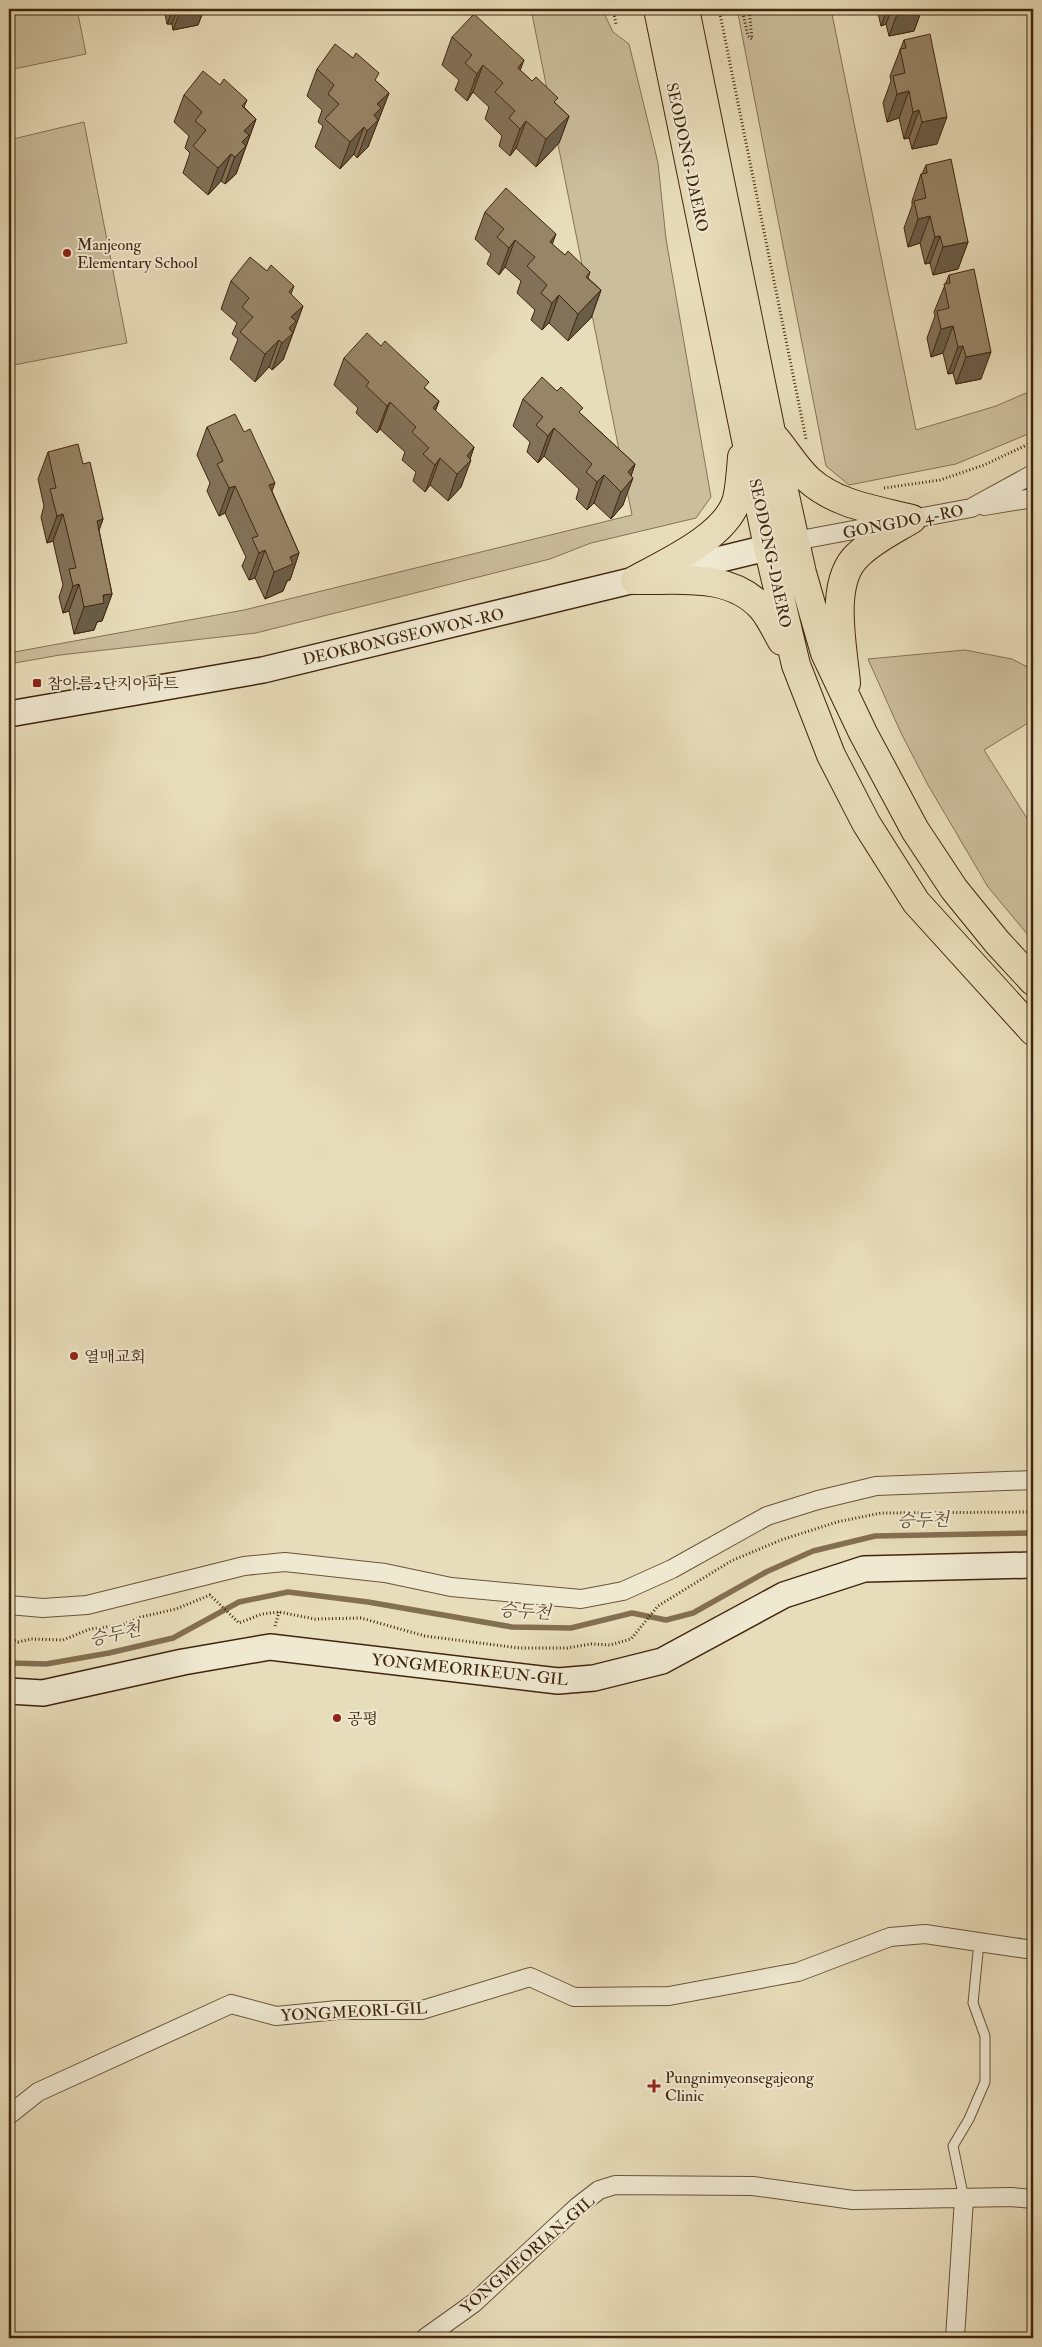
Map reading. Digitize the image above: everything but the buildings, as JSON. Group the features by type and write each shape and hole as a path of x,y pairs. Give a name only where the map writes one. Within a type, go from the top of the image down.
{"main road":[{"name":"SEODONG-DAERO","path":"658,9 758,433 795,541 825,653 848,702 915,830 949,882 997,942 1033,981"},
{"name":"SEODONG-DAERO","path":"685,9 758,433 768,547 796,665 830,755 866,823 916,902 1033,1031"},
{"path":"635,580 706,539 726,519 737,501 758,433 808,480 832,496 856,505 912,519"},
{"path":"848,702 840,604 843,576 857,555 912,519"},
{"path":"635,580 718,582 742,591 762,608 796,665"}],"street":[{"name":"GONGDO 4-RO","path":"795,541 971,508 1033,474"},
{"path":"971,508 1033,498"},
{"name":"DEOKBONGSEOWON-RO","path":"9,714 263,670 795,541"},
{"path":"9,1606 43,1608 87,1605 244,1566 285,1562 385,1574 451,1587 581,1599 623,1591 680,1565 767,1516 818,1500 876,1486 1033,1480"},
{"name":"YONGMEORIKEUN-GIL","path":"9,1691 43,1693 183,1662 270,1647 558,1681 594,1678 662,1661 784,1595 864,1569 1033,1565"},
{"name":"YONGMEORI-GIL","path":"9,2115 38,2092 231,2004 276,2016 338,2010 422,2010 530,1977 574,1997 669,1996 798,1972 890,1937 925,1934 1033,1950"},
{"name":"YONGMEORIAN-GIL","path":"425,2338 474,2303 577,2207 599,2190 615,2185 753,2186 853,2200 1011,2197 1033,2199"},
{"path":"955,2338 964,2199"}],"lane":[{"path":"964,2199 953,2146 969,2119 985,2082 985,2036 973,2003 979,1942"}],"path":[{"path":"613,9 616,24"},
{"path":"719,9 807,442"},
{"path":"742,9 748,36 752,39 749,9"},
{"path":"876,489 940,480 984,465 1033,442"},
{"path":"9,1630 10,1639 18,1642 31,1639 63,1640 90,1629 122,1625 141,1617 176,1610 210,1595 239,1623 262,1614 279,1612 315,1619 361,1618 425,1636 520,1648 567,1648 591,1644 610,1646 631,1639 658,1606 731,1561 781,1540 837,1522 880,1513 1033,1512"}],"shaded area":[{"path":"9,9 77,9 86,54 9,70"},
{"path":"531,9 602,9 613,32 629,44 658,163 666,239 711,497 696,518 591,543 550,559 256,633 60,655 9,664 9,653 244,610 632,515"},
{"path":"737,9 831,9 916,430 996,406 1033,390 1033,432 956,464 849,485 826,466"},
{"path":"84,122 127,343 14,365 9,338 9,140"},
{"path":"965,650 1012,659 1033,670 1033,720 984,750 1033,828 1033,941 988,887 928,785 901,733 868,659"}],"waterway":[{"name":"승두천","path":"9,1663 46,1664 109,1653 173,1638 239,1602 288,1592 368,1602 512,1627 571,1628 632,1613 666,1620 693,1613 766,1572 813,1551 875,1536 1033,1533"}],"place":[{"name":"Manjeong Elementary School","path":"67,253"},
{"name":"참아름2단지아파트","path":"37,683"},
{"name":"열매교회","path":"74,1356"},
{"name":"공평","path":"337,1718"},
{"name":"Pungnimyeonsegajeong Clinic","path":"654,2086"}]}
